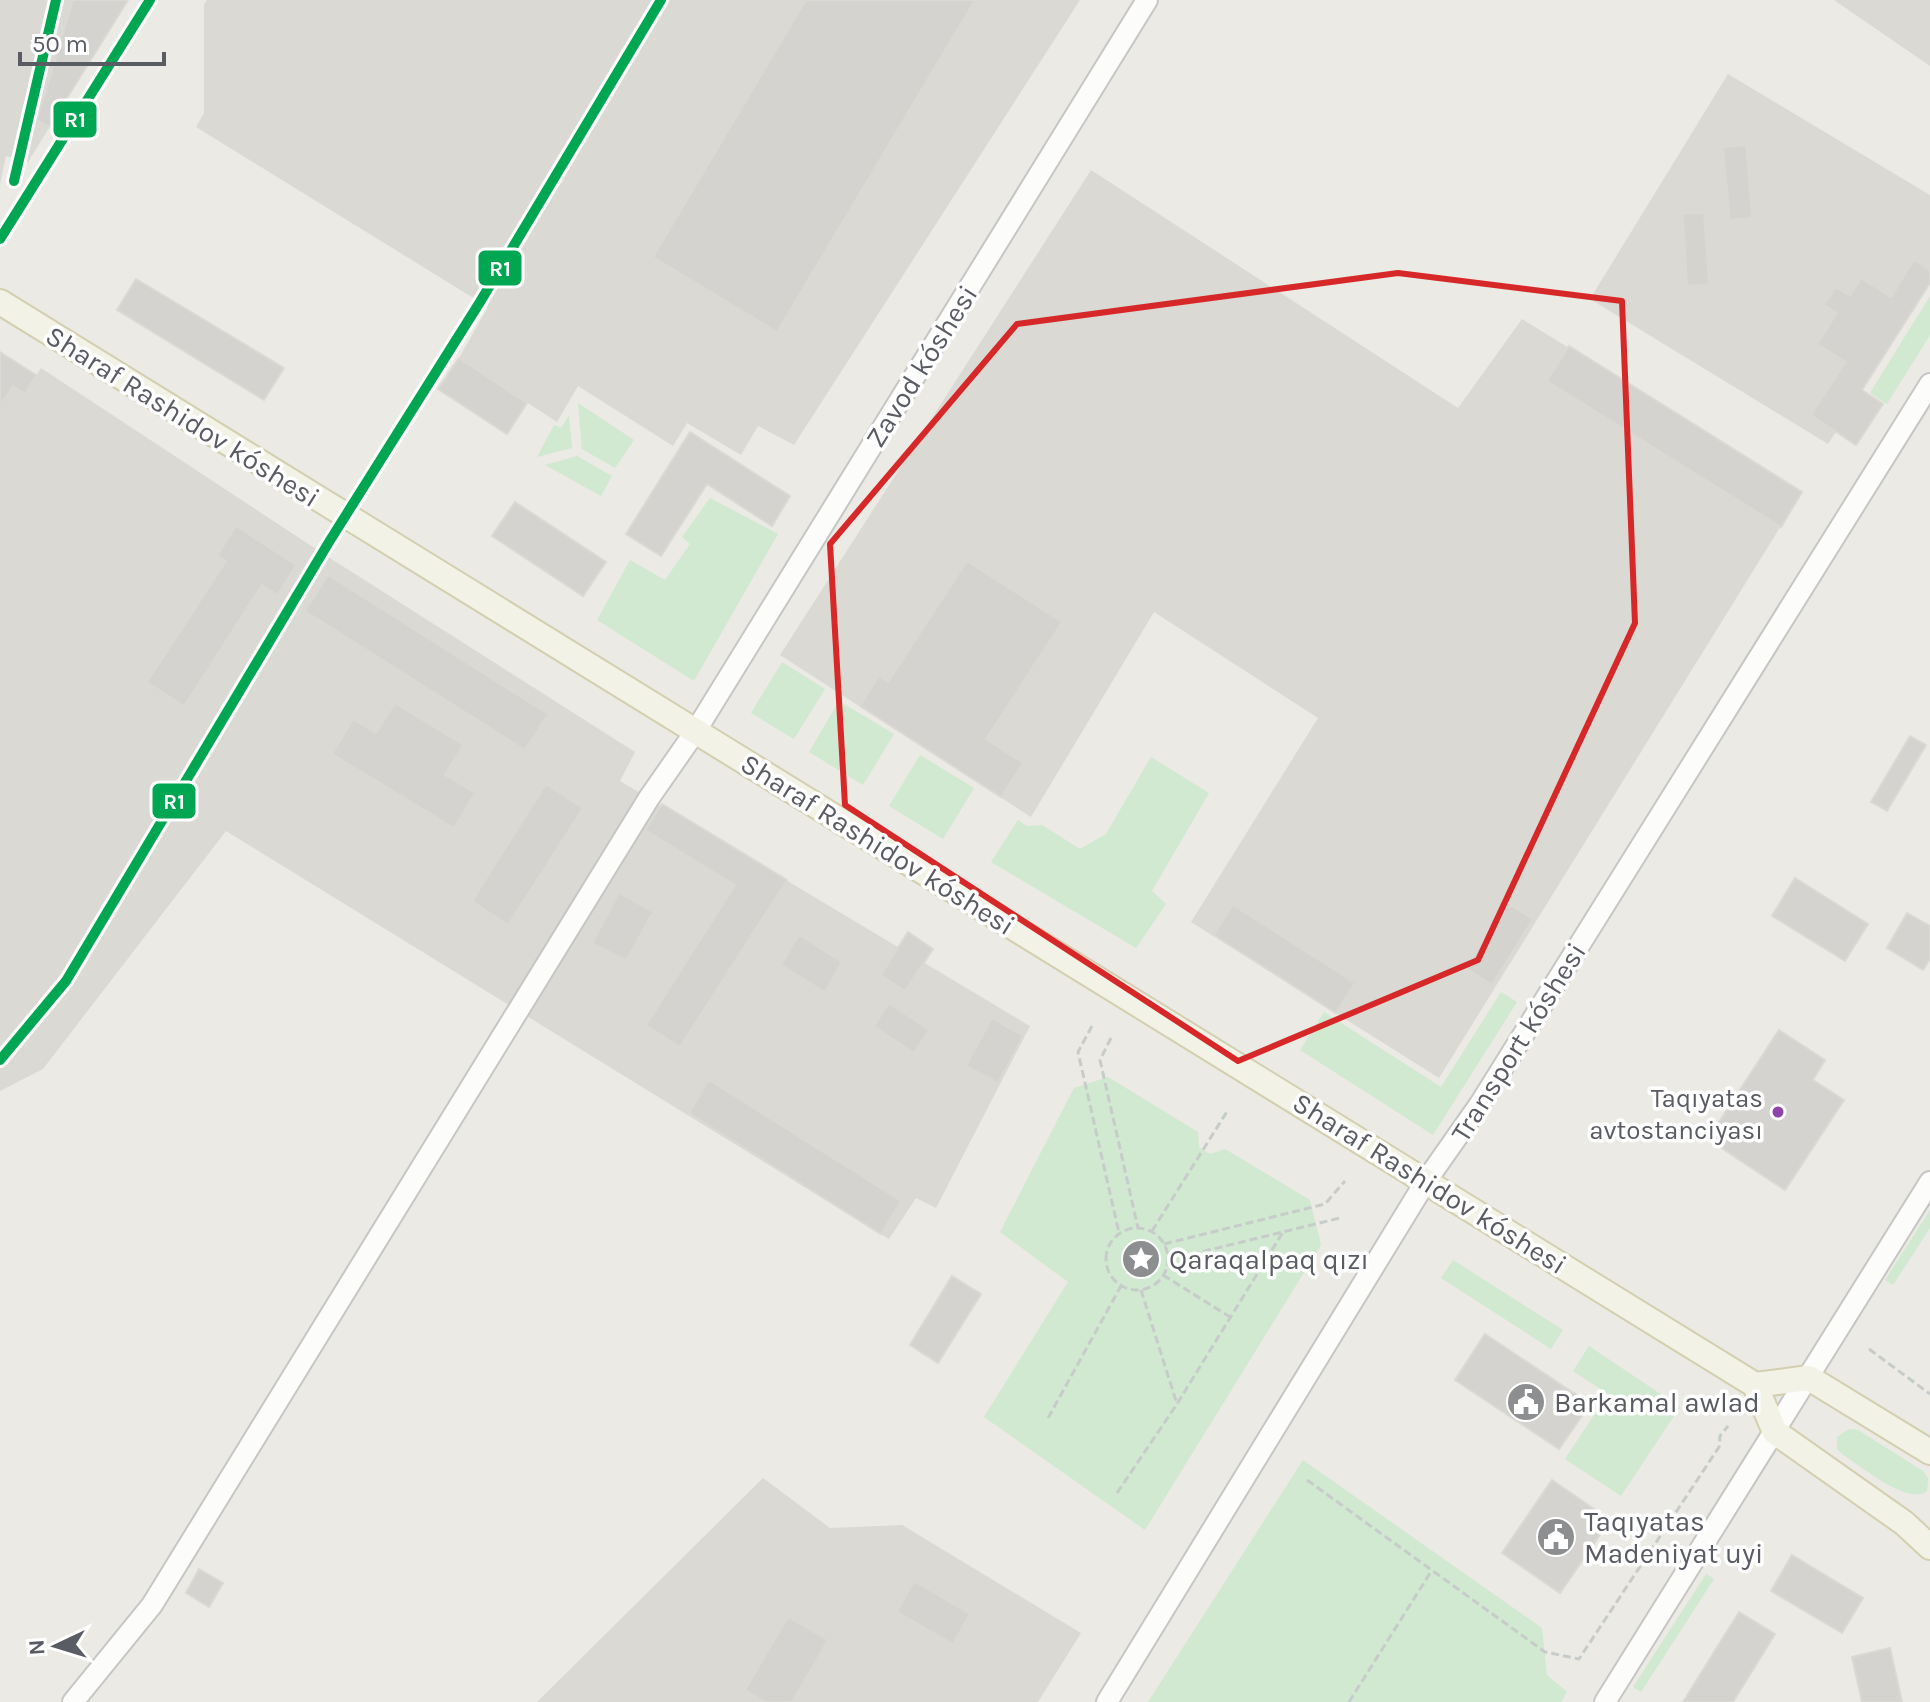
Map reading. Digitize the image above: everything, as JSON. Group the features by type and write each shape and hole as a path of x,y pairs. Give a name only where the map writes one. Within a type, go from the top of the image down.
{"main road":[{"name":"Sharaf Rashidov kóshesi","path":"0,302 1755,1385"},
{"path":"1930,1452 1809,1378 1755,1385 1775,1432 1904,1523 1930,1547"}],"street":[{"name":"Zavod kóshesi","path":"73,1702 152,1605 649,798 695,732 1147,0"},
{"name":"Transport kóshesi","path":"1107,1702 1426,1181 1489,1091 1930,384"},
{"path":"1605,1702 1930,1182"},
{"path":"1904,1523 1930,1527"}],"path":[{"path":"1092,1026 1078,1052 1119,1233"},
{"path":"1111,1038 1100,1060 1138,1228"},
{"path":"1152,1231 1228,1110"},
{"path":"1164,1244 1325,1204 1345,1181"},
{"path":"1168,1260 1340,1218"},
{"path":"1138,1228 1152,1231 1164,1244 1168,1260 1163,1275 1154,1285 1141,1290 1121,1286 1110,1276 1105,1256 1119,1233 1138,1228"},
{"path":"1117,1493 1177,1404 1283,1232"},
{"path":"1163,1275 1230,1317"},
{"path":"1048,1418 1121,1286"},
{"path":"1141,1290 1177,1404"},
{"path":"1869,1349 1930,1394"},
{"path":"1307,1480 1545,1652 1579,1659 1719,1447 1720,1436 1728,1426"},
{"path":"1349,1702 1432,1570"}],"highlighted area":[{"path":"1398,273 1622,301 1635,623 1478,960 1238,1061 845,805 830,544 1017,324"}],"shaded area":[{"path":"0,0 128,0 28,162 6,156 0,184"},
{"path":"207,0 1080,0 794,445 758,426 741,455 687,423 673,446 578,386 557,422 459,358 488,307 196,127 204,113 204,4"},
{"path":"1834,0 1930,0 1930,66"},
{"path":"1728,74 1930,195 1930,283 1862,390 1883,404 1856,445 1836,432 1828,444 1590,299"},
{"path":"1091,170 1458,408 1522,319 1802,492 1439,1078 1191,922 1318,718 1154,612 1031,817 780,655"},
{"path":"41,368 322,553 635,752 620,781 1030,1026 936,1208 916,1198 889,1239 226,831 43,1069 0,1091 0,378 25,393"},
{"path":"763,1478 830,1528 902,1525 1081,1633 1038,1702 537,1702"}],"green space":[{"path":"1930,296 1930,335 1887,404 1870,393"},
{"path":"578,403 634,440 615,468 582,449"},
{"path":"569,415 572,448 537,457 554,425 561,428"},
{"path":"577,456 612,476 601,496 545,465"},
{"path":"710,498 778,534 694,681 597,620 630,560 665,580 690,544 682,537"},
{"path":"782,662 825,689 794,739 751,713"},
{"path":"839,701 894,734 863,785 809,752"},
{"path":"920,755 974,788 943,839 889,806"},
{"path":"1151,757 1209,793 1152,891 1166,904 1136,948 991,862 1018,820 1027,826 1042,825 1080,849 1106,834"},
{"path":"1501,992 1517,1002 1433,1135 1300,1050 1324,1012 1441,1087"},
{"path":"1108,1077 1198,1132 1199,1147 1210,1154 1225,1149 1310,1200 1321,1245 1145,1530 984,1417 1068,1282 1000,1232 1074,1088"},
{"path":"1930,1210 1930,1228 1893,1285 1885,1280"},
{"path":"1453,1260 1563,1330 1551,1349 1441,1278"},
{"path":"1589,1346 1680,1407 1621,1496 1565,1459 1608,1394 1573,1371"},
{"path":"1849,1429 1858,1430 1923,1471 1928,1478 1927,1491 1919,1494 1896,1489 1841,1453 1837,1449 1837,1437"},
{"path":"1303,1460 1542,1628 1547,1675 1567,1692 1561,1702 1148,1702"},
{"path":"1706,1574 1714,1579 1641,1692 1633,1687"}],"building":[{"path":"73,0 128,0 49,127 37,120"},
{"path":"806,0 975,0 777,332 653,257"},
{"path":"1746,145 1752,218 1730,220 1723,147"},
{"path":"1704,213 1709,284 1687,286 1683,214"},
{"path":"1914,260 1930,270 1930,283 1862,390 1883,404 1856,445 1811,415 1846,362 1817,344 1837,313 1824,305 1836,287 1850,296 1861,278 1891,297"},
{"path":"136,279 284,368 264,400 117,310"},
{"path":"1569,346 1802,492 1781,527 1547,381"},
{"path":"0,352 36,375 25,394 13,386 0,406"},
{"path":"459,358 527,403 507,434 438,389"},
{"path":"690,432 790,496 772,526 707,484 661,556 626,534"},
{"path":"515,502 606,562 583,596 492,536"},
{"path":"236,526 296,565 278,595 262,585 184,706 147,682 226,561 217,556"},
{"path":"967,561 1062,622 986,739 1023,763 1001,797 860,706 879,676 888,682"},
{"path":"328,575 548,714 525,750 305,611"},
{"path":"395,703 463,745 445,775 475,793 454,828 332,754 353,719 376,733"},
{"path":"1910,736 1926,745 1887,811 1871,802"},
{"path":"546,784 583,808 508,925 472,901"},
{"path":"662,804 787,880 680,1047 646,1025 735,885 645,830"},
{"path":"1795,878 1868,924 1845,961 1772,916"},
{"path":"619,893 653,912 626,961 592,943"},
{"path":"1507,903 1533,919 1492,985 1466,968"},
{"path":"1233,905 1355,983 1336,1013 1214,935"},
{"path":"1907,913 1930,926 1930,959 1923,970 1887,948"},
{"path":"908,932 933,949 905,991 881,975"},
{"path":"799,935 842,962 825,992 781,965"},
{"path":"889,1003 929,1030 914,1053 874,1026"},
{"path":"992,1018 1023,1036 998,1083 966,1066"},
{"name":"Taqıyatas avtostanciyası","path":"1779,1030 1825,1060 1813,1080 1844,1100 1785,1190 1708,1139"},
{"path":"709,1080 901,1201 881,1234 689,1113"},
{"path":"952,1276 981,1294 938,1363 910,1345"},
{"path":"1485,1334 1590,1404 1559,1449 1455,1380"},
{"name":"Taqıyatas Madeniyat uyi","path":"1552,1480 1610,1520 1560,1593 1502,1553"},
{"path":"1792,1555 1863,1598 1842,1633 1771,1591"},
{"path":"199,1569 223,1583 209,1607 186,1593"},
{"path":"914,1581 970,1614 953,1644 897,1612"},
{"path":"1739,1612 1775,1634 1733,1702 1683,1702"},
{"path":"788,1617 828,1640 792,1702 765,1702 745,1690"},
{"path":"1890,1648 1902,1702 1862,1702 1852,1657"}],"transit line":[{"name":"R1","path":"14,181 56,0"},
{"name":"R1","path":"0,239 150,0"},
{"name":"R1","path":"0,1060 66,981 329,542 480,302 661,0"}],"place":[{"name":"Taqıyatas avtostanciyası","path":"1778,1112"},
{"name":"Qaraqalpaq qızı","path":"1141,1259"},
{"name":"Barkamal awlad","path":"1526,1402"},
{"name":"Taqıyatas Madeniyat uyi","path":"1556,1537"}]}
